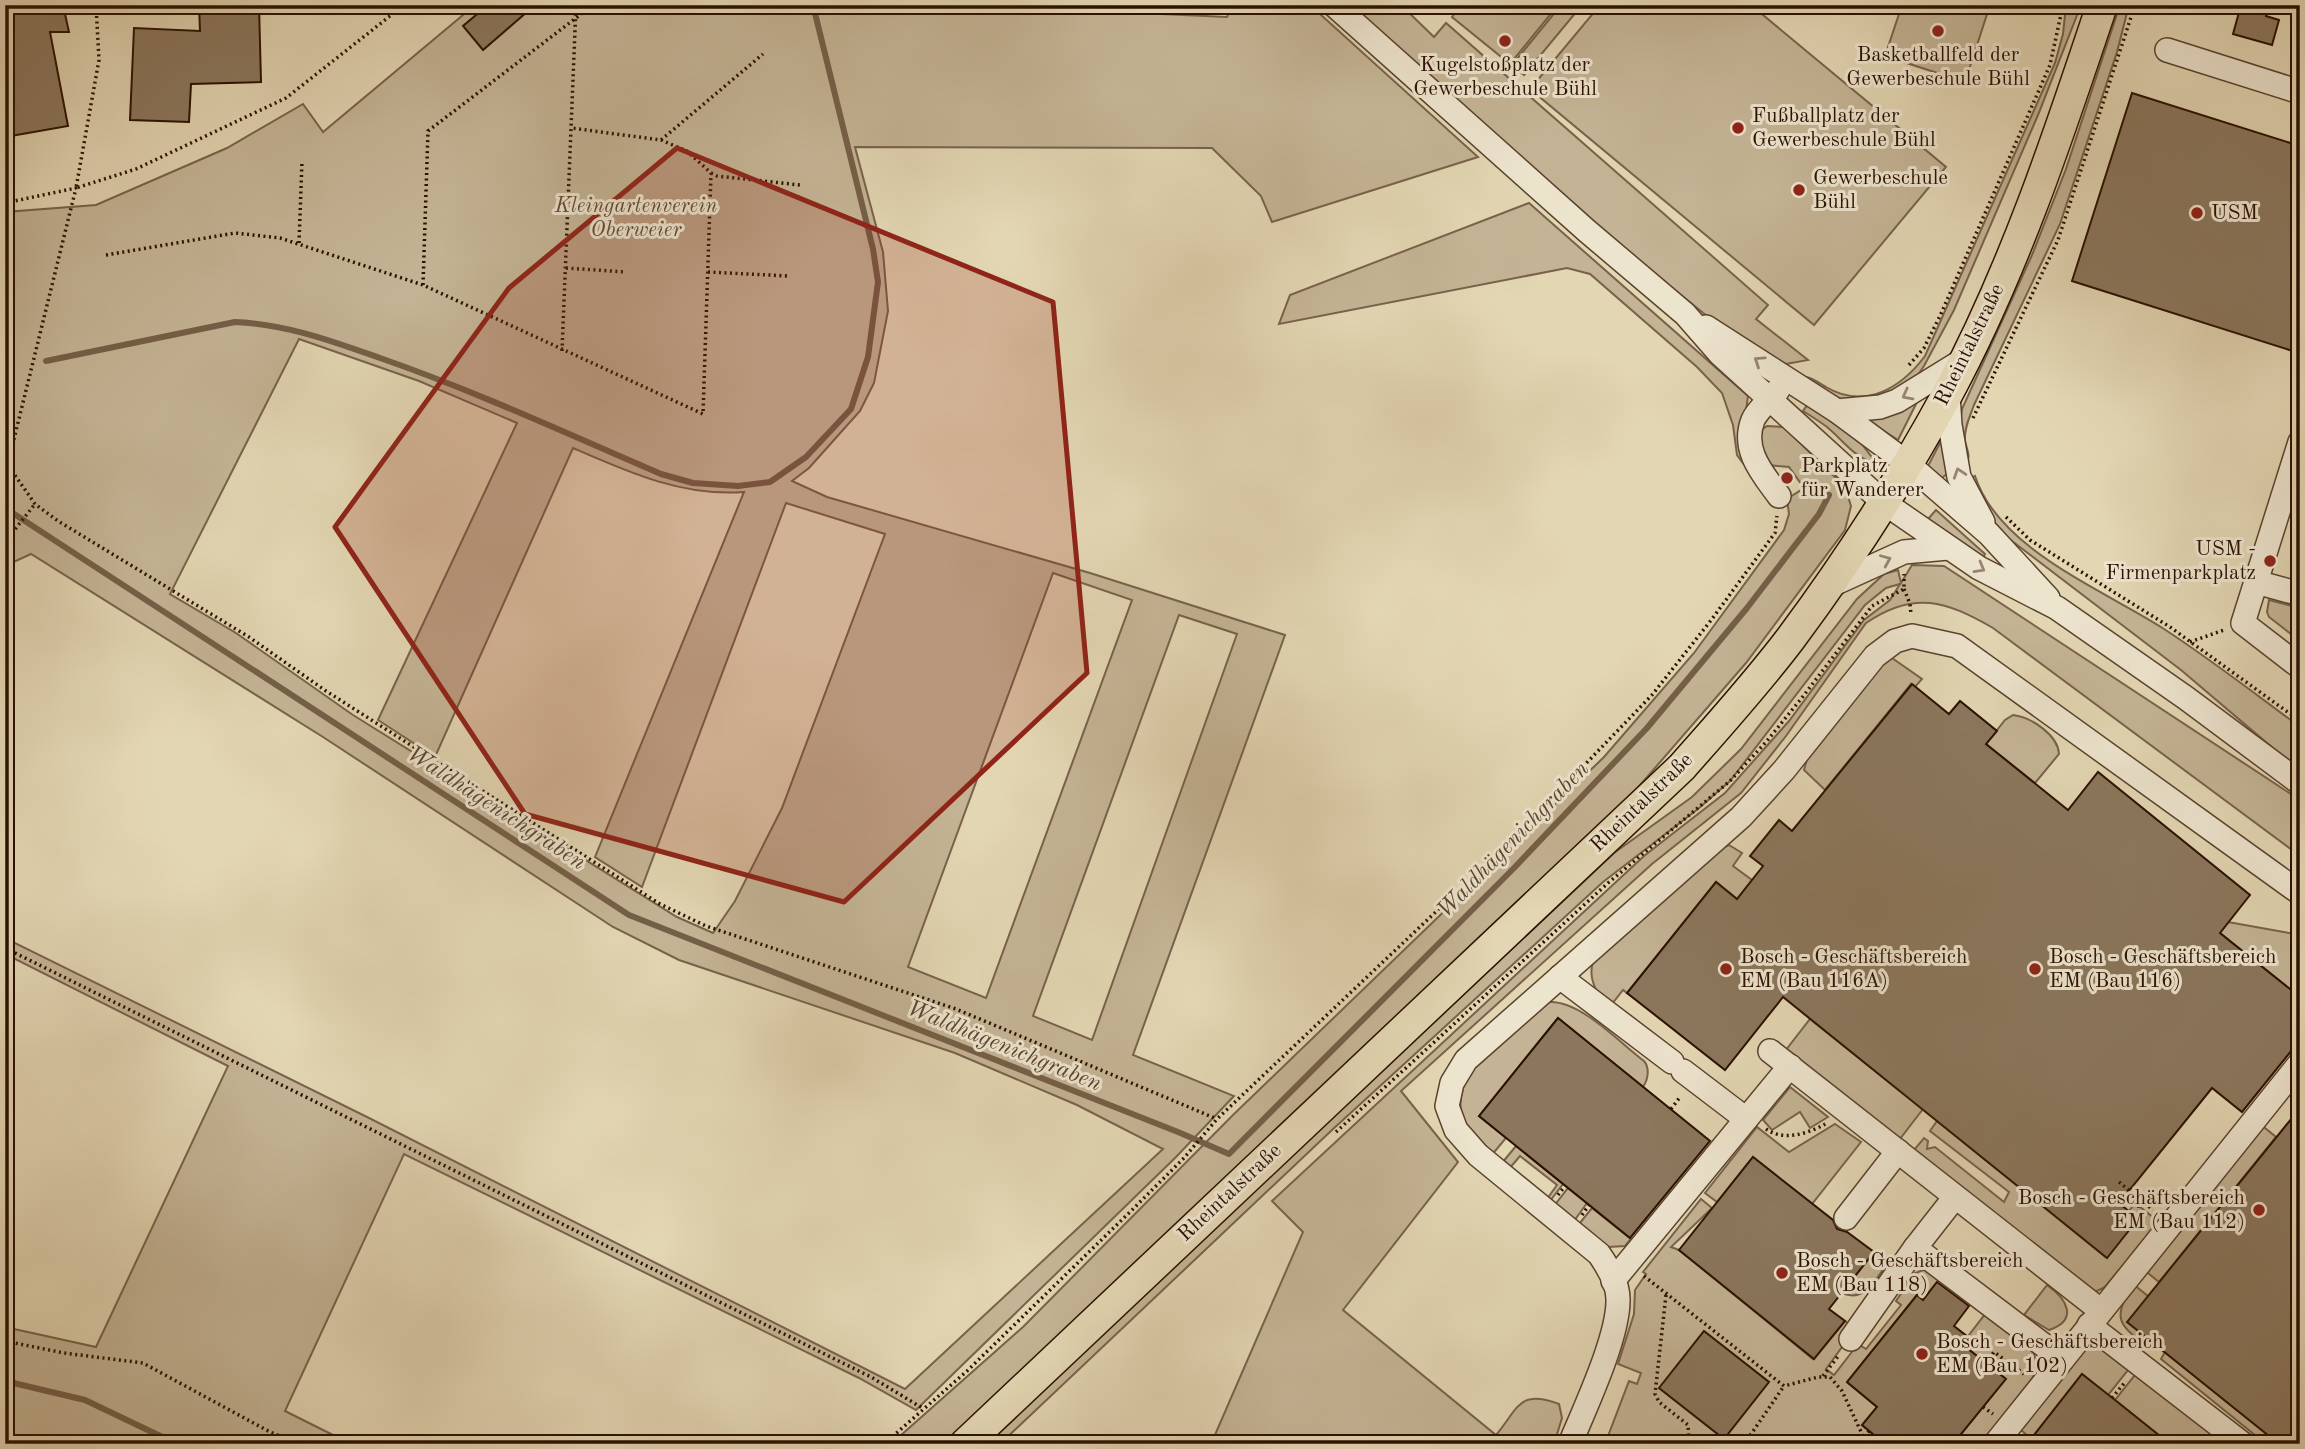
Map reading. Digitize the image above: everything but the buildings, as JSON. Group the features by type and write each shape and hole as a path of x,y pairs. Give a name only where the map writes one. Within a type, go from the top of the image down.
{"main road":[{"name":"Rheintalstraße","path":"965,1444 1682,767 1765,670 1827,587 1884,502 1948,394 2007,270 2046,170 2102,5"}],"street":[{"path":"1334,5 1568,214 1685,314 1837,411 1907,463 1989,534 2057,608"},
{"path":"2167,50 2300,92"},
{"path":"1685,314 1720,354 1884,502 1979,568 2057,608 2186,698 2300,783"},
{"path":"1837,411 1880,407 1897,401 1965,359"},
{"path":"1779,496 1756,464 1749,444 1753,419 1787,380"},
{"path":"1948,394 1959,477 1989,534"},
{"path":"2300,442 2243,623 2300,667"},
{"path":"1827,587 1905,552 1948,548"},
{"path":"2256,582 2300,594"},
{"path":"1570,1444 1615,1327 1619,1297 1609,1268 1599,1254 1478,1155 1456,1130 1447,1105 1452,1083 1466,1060 1741,817 1784,770 1875,656 1895,641 1912,636 1957,646 2300,893"},
{"path":"1560,977 1747,1117"},
{"path":"1770,1051 1955,1197 2244,1444"},
{"path":"1995,1444 2300,1063"},
{"path":"1613,1281 1790,1066"},
{"path":"1846,1218 1898,1151"},
{"path":"1851,1339 1915,1248 1955,1197"},
{"path":"1915,1248 2062,1359"}],"path":[{"path":"96,5 99,60 76,188 13,443 12,471 35,503 58,520 249,637 326,691 660,904 706,926 956,1009 1217,1119"},
{"path":"5,203 76,188 136,169 286,98 404,5"},
{"path":"562,351 576,5"},
{"path":"423,285 428,131 593,5"},
{"path":"1903,373 1924,348 1940,316 2050,65 2063,5"},
{"path":"1973,420 2058,240 2135,5"},
{"path":"661,140 763,54"},
{"path":"571,128 661,140 687,151 717,176 800,185"},
{"path":"299,244 302,161"},
{"path":"106,255 235,233 279,238 423,285 703,414 711,173"},
{"path":"566,268 625,272"},
{"path":"708,272 788,276"},
{"path":"884,1444 976,1362 1184,1158 1217,1119 1517,835 1652,695 1713,619 1775,533 1779,496"},
{"path":"6,541 35,503"},
{"path":"2004,515 2030,540 2190,642 2300,721"},
{"path":"1336,1132 1627,865 1730,781 1784,721 1872,606 1904,589 1905,552"},
{"path":"2190,642 2243,623"},
{"path":"5,948 871,1377 924,1409"},
{"path":"1747,1117 1773,1134 1808,1134 1846,1110"},
{"path":"2119,1182 2172,1224"},
{"path":"1628,1263 1784,1386"},
{"path":"1666,1295 1655,1394 1659,1402 1688,1425 1689,1443 1696,1444"},
{"path":"5,1341 64,1353 143,1363 271,1432 299,1444"},
{"path":"1986,1363 1994,1352 2040,1386"},
{"path":"1741,1444 1784,1386 1818,1377 1830,1377 1842,1391 1864,1438 1871,1444"},
{"path":"1859,1444 1869,1431"},
{"path":"1746,1440 1751,1444"}],"highlighted area":[{"path":"677,148 1053,302 1087,673 844,902 525,814 335,527 509,288"}],"green space":[{"name":"Kleingartenverein Oberweier","path":"475,5 957,5 1227,17 1232,5 1310,5 1478,157 1272,222 1261,196 1212,148 855,147 883,252 888,311 874,383 860,411 809,468 792,481 827,497 1090,573 1285,635 1133,1055 1234,1096 1176,1157 916,1410 859,1378 404,1154 285,1411 351,1444 5,1444 5,1327 96,1347 228,1066 5,954 5,938 367,1117 905,1389 1163,1149 1077,1105 955,1053 679,960 613,927 323,737 31,554 5,566 5,212 96,205 227,148 303,104 323,132","holes":["299,339 419,381 517,423 378,720 435,757 573,448 635,474 678,487 721,493 744,492 595,857 642,887 786,503 885,534 782,808 735,901 713,933 677,917 353,715 236,633 170,594","1053,573 1132,600 986,998 908,967","1179,615 1237,634 1092,1040 1033,1016"]},
{"path":"1343,5 1401,5 1434,37 1446,23 1768,305 1756,319 1808,360 1786,364 1769,360 1741,343 1618,245"},
{"name":"Kugelstoßplatz der Gewerbeschule Bühl","path":"1461,5 1558,5 1510,64 1452,17"},
{"path":"1561,5 1582,5 1524,75 1512,65"},
{"name":"Fußballplatz der Gewerbeschule Bühl","path":"1600,5 1751,5 1946,167 1814,325 1530,89"},
{"name":"Basketballfeld der Gewerbeschule Bühl","path":"1902,5 1990,5 1965,82 1885,56"},
{"path":"2066,5 2081,5 2038,115 1954,310 1913,382 1877,401 1837,402 1796,378 1815,380 1840,394 1868,396 1905,378 1925,356 2055,63 2063,34"},
{"path":"2120,5 2129,5 2117,52 2060,224 1974,405 1965,431 1967,463 1958,436 1962,409 2032,255 2066,169"},
{"path":"1529,203 1748,396 1744,426 1746,467 1737,455 1733,425 1722,393 1697,367 1590,274 1567,268 1279,324 1290,295"},
{"path":"1919,398 1898,440 1867,420 1895,411"},
{"path":"1808,404 1861,443 1877,464 1856,454 1827,427 1803,411"},
{"path":"1767,426 1784,427 1845,487 1851,506 1845,530 1746,663 1635,791 1019,1376 943,1444 891,1444 1023,1327 1233,1115 1604,757 1694,653 1784,530 1789,514 1787,499 1804,488 1789,467 1768,465 1762,457 1760,431"},
{"path":"1942,439 1949,472 1941,479 1928,466"},
{"path":"1975,476 1987,502 2005,525 2028,545 2082,582 2179,639 2300,727 2300,771 2181,670 2008,538 1988,515 1965,481"},
{"path":"1936,510 1985,554 1983,558 1928,519"},
{"path":"1912,565 1944,566 2300,800 2300,856 1993,628 1960,611 1930,603 1899,606 1883,613 1866,623 1786,736 1741,793 1652,864 1401,1091 1458,1162 1343,1310 1496,1435 1515,1409 1527,1400 1545,1400 1559,1404 1562,1418 1554,1444 1211,1444 1303,1232 1272,1201 1644,856 1725,793 1789,721 1864,620 1890,600 1900,584 1886,588 1865,605 1730,781 1603,882 1332,1130 1000,1444 985,1444 1614,853 1692,797 1741,749 1857,599 1884,574 1898,570 1901,583"},
{"path":"2269,600 2300,608 2297,623 2300,624 2300,641 2269,617"},
{"path":"1892,658 1922,679 1915,687 1911,684 1825,790 1804,770 1807,759 1886,659"},
{"path":"2013,715 2028,719 2042,728 2057,747 2059,754 2035,783 1986,744 2005,720"},
{"path":"1729,845 1742,853 1733,866 1752,880 1737,899 1716,882 1627,993 1623,990 1612,1004 1600,998 1592,977 1595,956 1722,848"},
{"path":"2228,922 2300,935 2300,978 2290,990 2220,933"},
{"path":"1550,1002 1574,1008 1612,1034 1644,1061 1648,1070 1646,1081 1643,1087 1558,1018 1479,1116 1506,1138 1491,1156 1473,1137 1462,1117 1461,1095 1465,1083 1471,1070 1543,1005"},
{"path":"1810,1019 1923,1109 1896,1144 1782,1055"},
{"path":"1790,1087 1828,1117 1810,1128 1800,1112 1772,1130 1763,1120"},
{"path":"1937,1121 2106,1257 2138,1219 2129,1211 2135,1203 2159,1222 2105,1287 2093,1293 1909,1156 1924,1138 1928,1141 1927,1149 1935,1147 2004,1202 2009,1192 1930,1131"},
{"path":"1835,1124 1861,1142 1812,1204 1753,1157 1717,1202 1705,1193 1757,1127 1789,1152"},
{"path":"2260,1124 2276,1137 2159,1282 2143,1269"},
{"path":"1516,1146 1563,1184 1550,1201 1547,1199 1557,1185 1520,1156 1509,1169 1502,1163"},
{"path":"1568,1188 1587,1203 1574,1221 1554,1206"},
{"path":"1701,1199 1712,1208 1671,1247 1679,1250 1813,1359 1845,1321 1852,1326 1850,1336 1826,1369 1834,1375 1858,1344 1866,1349 1901,1305 1896,1301 1915,1273 1929,1268 1941,1278 1923,1300 1916,1296 1847,1382 1877,1407 1862,1425 1885,1444 1605,1444 1629,1381 1637,1384 1641,1373 1618,1364 1634,1314 1635,1290 1646,1274 1643,1272"},
{"path":"1592,1208 1631,1239 1625,1246 1608,1247 1579,1224"},
{"path":"1874,1252 1887,1264 1874,1283 1857,1295 1842,1293"},
{"path":"2133,1284 2148,1296 2154,1343 2150,1349 2131,1334 2122,1321 2122,1306"},
{"path":"2047,1285 2060,1297 2067,1309 2064,1321 2049,1330 2024,1315"},
{"path":"1986,1313 2033,1350 2038,1368 2027,1388 1983,1444 1953,1444 2005,1379 1962,1344"},
{"path":"2097,1344 2132,1365 2108,1395 2082,1374 2031,1439 2020,1429 2079,1354 2089,1346"},
{"path":"2165,1352 2279,1444 2266,1444 2161,1359"},
{"path":"2139,1370 2233,1444 2170,1444 2115,1400"}],"waterway":[{"path":"46,361 235,322 272,326 326,340 451,384 661,474 693,483 738,486 770,482 806,457 851,409 868,357 878,282 873,249 813,5"},
{"name":"Waldhägenichgraben","path":"5,508 629,915 1229,1154 1514,868 1647,728 1747,608 1819,514 1829,495"},
{"path":"5,1381 85,1400 177,1444"}],"place":[{"name":"Basketballfeld der Gewerbeschule Bühl","path":"1938,31"},
{"name":"Kugelstoßplatz der Gewerbeschule Bühl","path":"1505,41"},
{"name":"Fußballplatz der Gewerbeschule Bühl","path":"1738,128"},
{"name":"Gewerbeschule Bühl","path":"1799,190"},
{"name":"USM","path":"2197,213"},
{"name":"Parkplatz für Wanderer","path":"1787,478"},
{"name":"USM - Firmenparkplatz","path":"2270,561"},
{"name":"Bosch - Geschäftsbereich EM (Bau 116A)","path":"1726,969"},
{"name":"Bosch - Geschäftsbereich EM (Bau 116)","path":"2035,969"},
{"name":"Bosch - Geschäftsbereich EM (Bau 112)","path":"2259,1210"},
{"name":"Bosch - Geschäftsbereich EM (Bau 118)","path":"1782,1273"},
{"name":"Bosch - Geschäftsbereich EM (Bau 102)","path":"1922,1354"}]}
